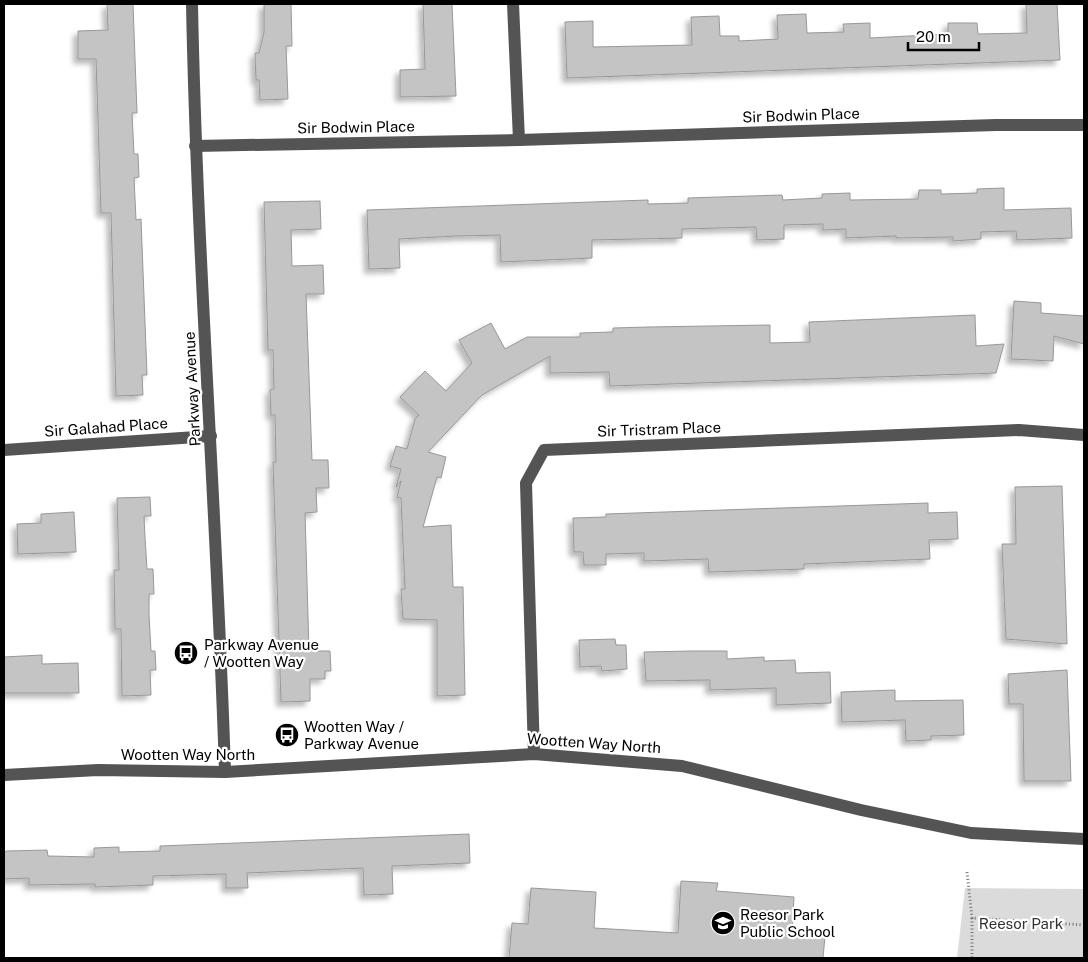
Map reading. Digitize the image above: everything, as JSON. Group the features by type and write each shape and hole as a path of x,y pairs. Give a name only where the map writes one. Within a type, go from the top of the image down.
{"street":[{"name":"Parkway Avenue","path":"192,4 195,146 211,436 225,772"},
{"path":"513,4 519,140"},
{"name":"Sir Bodwin Place","path":"195,146 519,140 986,126 1084,125"},
{"name":"Sir Tristram Place","path":"534,754 526,483 544,450 1019,430 1084,435"},
{"name":"Sir Galahad Place","path":"4,450 211,436"},
{"name":"Wootten Way North","path":"4,775 98,770 225,772 534,754 682,766 862,810 971,833 1084,839"}],"path":[{"path":"967,872 972,918 972,958"},
{"path":"972,918 1084,925"}],"green space":[{"name":"Reesor Park","path":"965,888 1084,889 1084,958 957,958"}],"building":[{"path":"107,4 133,4 137,113 132,113 134,154 138,154 139,177 134,178 136,220 141,219 147,375 142,375 143,395 116,396 111,213 101,213 96,59 78,59 78,31 108,30"},
{"path":"264,4 291,4 292,46 286,46 288,99 260,100 259,80 256,80 255,53 259,53 264,32"},
{"path":"423,4 452,4 456,96 400,97 400,70 425,69"},
{"path":"1026,4 1057,4 1060,60 567,78 565,22 593,21 593,47 692,45 691,17 719,16 720,36 739,36 739,41 778,39 777,15 806,14 807,33 844,32 843,24 870,23 870,38 948,34 948,23 977,23 978,34 1027,33"},
{"path":"1004,188 1004,210 1071,208 1072,238 1017,240 1016,231 981,232 981,239 953,241 953,237 896,238 896,236 846,238 846,229 823,230 823,224 784,225 784,239 757,240 756,227 682,229 682,238 592,240 592,258 501,262 500,235 456,236 399,239 400,268 369,269 367,210 648,200 648,204 688,203 688,198 782,195 783,200 822,198 822,194 850,193 850,200 918,199 919,190 941,190 941,194 977,193 977,189"},
{"path":"320,201 321,229 291,230 292,266 323,265 324,294 306,294 312,460 328,460 329,488 316,488 317,512 305,513 309,651 330,651 331,671 325,671 325,679 310,679 310,701 281,702 273,462 276,462 275,415 271,415 270,390 274,389 273,350 268,350 264,202"},
{"path":"1014,301 1041,303 1041,313 1084,316 1084,344 1054,336 1053,361 1011,359"},
{"path":"975,315 976,346 1004,344 996,373 610,386 609,372 550,373 550,356 482,395 428,452 446,457 441,478 437,477 423,527 451,525 453,587 463,587 465,695 437,696 437,620 403,619 401,589 405,589 401,498 397,497 401,481 396,487 401,469 390,466 396,446 407,449 415,419 419,415 400,397 425,371 446,391 472,363 459,340 491,323 505,349 527,337 580,337 580,333 613,332 613,328 649,327 770,325 770,343 810,342 809,322"},
{"path":"1062,486 1067,644 1006,639 1002,544 1016,544 1015,487"},
{"path":"150,497 151,516 144,516 147,569 153,569 154,594 149,594 149,615 151,651 155,651 156,670 150,670 151,695 122,696 121,629 115,629 114,570 119,570 117,498"},
{"path":"928,503 928,513 957,512 958,539 929,540 930,559 804,564 804,569 709,572 708,559 644,561 644,553 606,554 606,565 584,565 583,552 574,552 573,518 606,517 606,514"},
{"path":"74,512 76,552 18,554 17,524 41,523 41,514"},
{"path":"615,639 616,645 626,645 627,669 602,671 601,666 580,667 579,640"},
{"path":"727,651 727,659 764,657 764,661 795,660 796,673 830,672 831,703 776,705 776,688 710,690 710,680 646,681 644,652"},
{"path":"42,655 42,664 78,663 79,693 4,693 4,657"},
{"path":"1067,670 1071,781 1024,781 1023,704 1009,704 1008,674"},
{"path":"895,690 895,701 963,700 964,735 931,736 931,740 906,741 905,720 842,722 841,692"},
{"path":"469,834 470,863 392,866 393,894 364,895 363,868 247,873 248,888 226,888 226,874 153,876 153,885 95,887 95,884 29,885 29,878 4,879 4,852 7,851 47,850 48,856 94,857 94,848 119,847 119,852 160,851 160,846"},
{"path":"681,881 718,883 716,891 794,897 792,934 825,936 823,958 509,958 512,923 528,924 531,888 596,892 594,928 678,933"}],"place":[{"name":"Parkway Avenue / Wootten Way","path":"186,653"},
{"name":"Wootten Way / Parkway Avenue","path":"287,735"},
{"name":"Reesor Park Public School","path":"723,923"}]}
